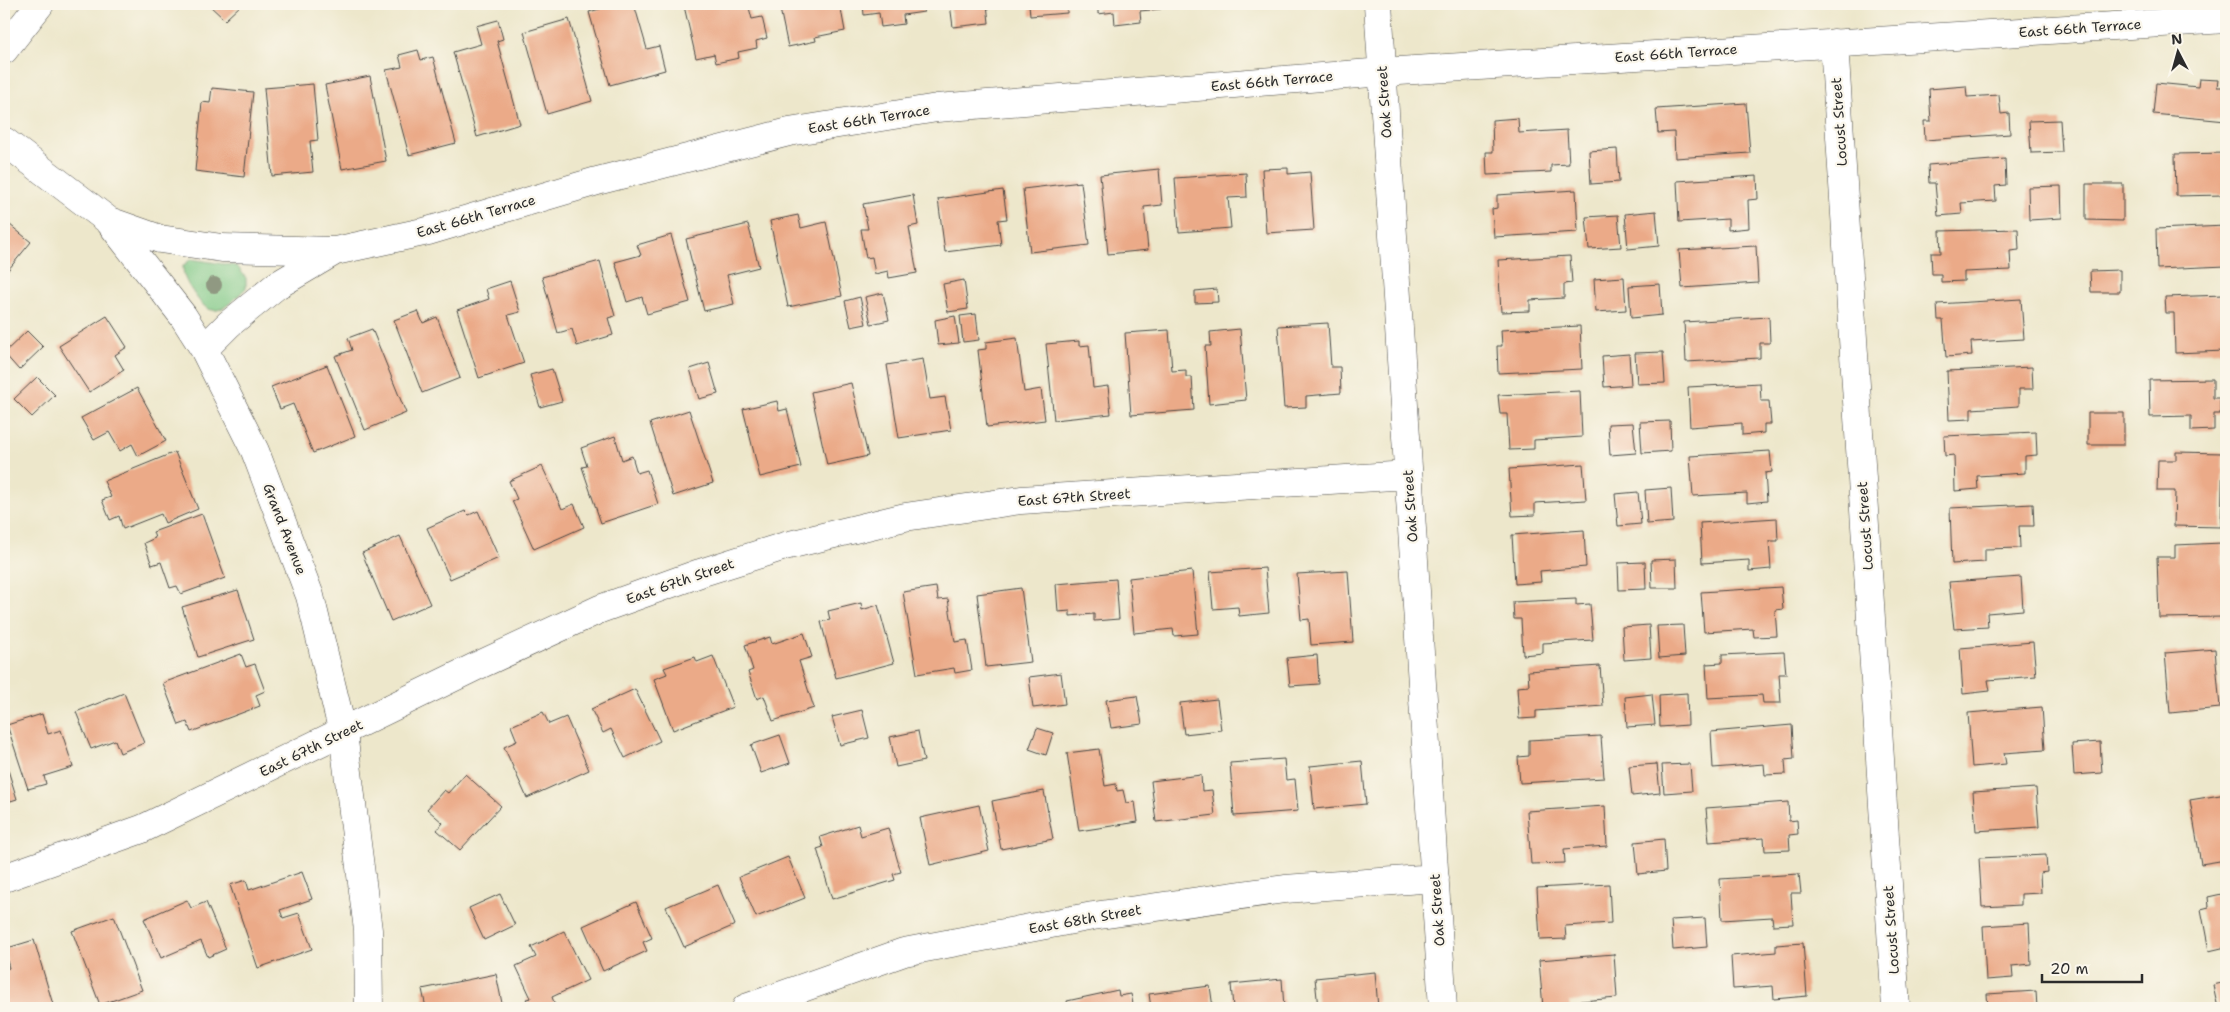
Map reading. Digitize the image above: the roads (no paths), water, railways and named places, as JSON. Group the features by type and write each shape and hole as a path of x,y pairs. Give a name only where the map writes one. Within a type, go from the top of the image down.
{"street":[{"path":"4,50 40,4"},
{"name":"Oak Street","path":"1378,4 1443,1008"},
{"name":"East 66th Terrace","path":"108,221 160,239 222,248 334,250 428,231 597,181 789,132 937,108 1383,72 2226,19"},
{"name":"Locust Street","path":"1834,43 1896,1008"},
{"name":"Grand Avenue","path":"4,141 108,221 183,316 204,349 255,451 310,596 343,733 368,930 368,1008"},
{"name":"East 66th Terrace","path":"204,349 229,324 276,286 334,250"},
{"name":"East 67th Street","path":"4,878 142,829 600,609 700,572 785,546 905,518 1021,500 1408,475"},
{"name":"East 68th Street","path":"746,1008 904,952 1065,921 1285,889 1435,878"}]}
